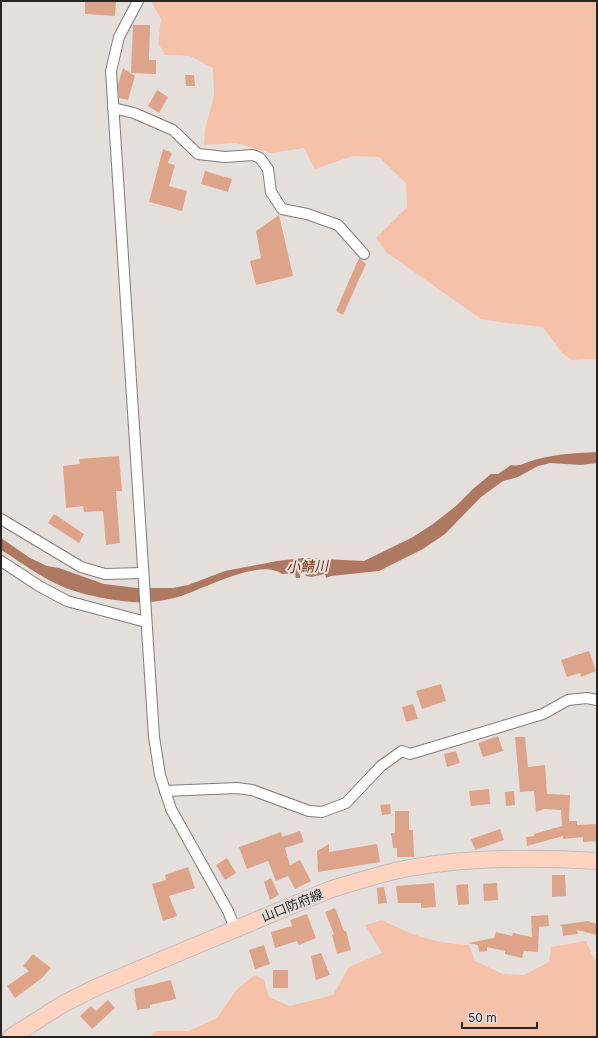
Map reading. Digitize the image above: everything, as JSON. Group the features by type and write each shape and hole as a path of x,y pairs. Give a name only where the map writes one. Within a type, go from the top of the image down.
{"main road":[{"name":"山口防府線","path":"11,1037 63,1004 97,987 235,928 329,890 408,868 445,863 498,858 552,858 597,861"}],"street":[{"path":"138,1 119,37 111,71 118,158 154,737 160,775 171,809 228,911 235,928"},
{"path":"113,108 134,112 173,130 198,154 225,157 253,155 260,158 268,170 271,192 282,209 307,214 338,225 364,254"},
{"path":"1,519 81,567 105,574 143,576"},
{"path":"1,561 39,586 67,601 146,618"},
{"path":"165,792 237,788 252,790 309,811 322,812 346,803 381,766 402,752 410,754 515,723 543,714 568,700 587,698 597,700"}],"shaded area":[{"path":"151,1 597,1 597,359 572,360 562,353 543,327 481,319 386,252 376,238 407,207 406,183 379,157 353,156 315,169 304,148 271,153 236,143 204,145 205,129 214,96 213,68 190,56 165,55 158,43 161,19"},
{"path":"382,920 424,938 469,945 475,961 503,974 524,975 549,962 551,947 586,941 594,959 597,960 597,1037 150,1037 156,1031 189,1031 217,1018 237,989 255,975 264,980 269,997 290,1006 333,995 349,967 382,953 365,925"}],"water":[{"name":"小鯖川","path":"597,452 597,463 581,465 550,463 538,466 518,477 503,481 481,497 445,534 423,549 379,571 331,576 326,578 325,574 311,577 306,576 304,571 300,571 300,578 296,578 295,573 282,574 272,570 260,569 231,576 178,597 151,602 130,602 93,596 70,590 38,574 1,550 1,538 30,558 47,566 59,568 104,584 137,588 173,588 188,585 225,571 277,561 303,558 364,561 413,537 433,524 456,506 491,474 498,474 511,465 521,465 545,457"}],"building":[{"path":"85,1 116,1 115,16 85,14"},
{"path":"133,25 150,25 149,60 156,60 156,74 131,73"},
{"path":"123,68 135,76 128,100 119,98 118,85"},
{"path":"185,75 194,75 195,86 186,86"},
{"path":"157,90 168,97 159,113 148,106"},
{"path":"163,149 172,153 168,163 175,165 169,186 187,191 182,211 149,202"},
{"path":"205,171 232,179 228,192 201,184"},
{"path":"279,215 293,276 256,285 250,261 261,258 256,231"},
{"path":"359,258 366,264 343,315 336,311"},
{"path":"119,456 122,491 116,491 120,543 106,545 103,511 84,512 83,506 66,508 63,466 80,464 79,459"},
{"path":"54,514 84,534 79,543 48,523"},
{"path":"589,651 596,671 581,677 580,673 567,677 561,660"},
{"path":"441,684 446,701 422,709 416,691"},
{"path":"413,704 418,719 406,722 402,707"},
{"path":"498,736 503,751 483,757 478,743"},
{"path":"515,737 525,737 528,767 545,765 547,794 570,795 569,821 577,821 577,825 597,824 597,841 583,842 583,837 563,839 563,836 527,846 526,837 534,836 534,834 562,826 561,810 544,809 536,812 534,791 520,792"},
{"path":"456,751 460,763 447,767 444,754"},
{"path":"489,789 490,804 471,806 469,791"},
{"path":"514,791 515,805 506,806 505,792"},
{"path":"390,804 391,814 382,815 380,805"},
{"path":"395,811 409,811 409,830 413,830 414,857 397,857 397,848 393,848 391,833 395,833"},
{"path":"500,829 504,840 475,850 471,839"},
{"path":"300,831 304,842 285,848 290,865 300,860 311,881 295,889 288,876 276,881 268,861 247,869 239,847 281,832 282,837"},
{"path":"329,844 329,852 377,844 380,862 318,872 317,851"},
{"path":"227,858 236,873 225,880 216,865"},
{"path":"188,867 195,888 169,896 177,916 163,921 152,884 166,880 165,875"},
{"path":"552,875 565,875 566,896 552,897"},
{"path":"271,878 279,895 270,900 264,882"},
{"path":"434,883 436,907 421,908 421,903 398,903 396,886"},
{"path":"497,883 498,900 484,901 483,884"},
{"path":"468,884 469,904 458,905 456,885"},
{"path":"384,887 387,903 378,904 377,888"},
{"path":"335,908 344,931 346,931 351,950 337,954 332,935 334,934 325,912"},
{"path":"307,914 316,938 299,945 297,941 275,948 271,932 292,926 290,920"},
{"path":"548,915 549,926 539,927 538,952 524,951 522,958 505,954 505,951 487,947 487,951 479,952 478,945 468,943 494,938 496,932 512,936 513,933 532,937 531,916"},
{"path":"588,921 597,924 597,935 577,930 578,934 563,936 562,926 559,925"},
{"path":"264,945 270,964 255,969 249,950"},
{"path":"321,953 330,975 316,980 311,956"},
{"path":"33,954 51,968 42,978 15,998 7,986 29,971 23,966"},
{"path":"273,970 288,970 288,988 273,988"},
{"path":"171,980 176,999 150,1005 150,1008 137,1010 134,989"},
{"path":"108,1000 115,1008 92,1029 80,1016 91,1006 96,1011"}]}
